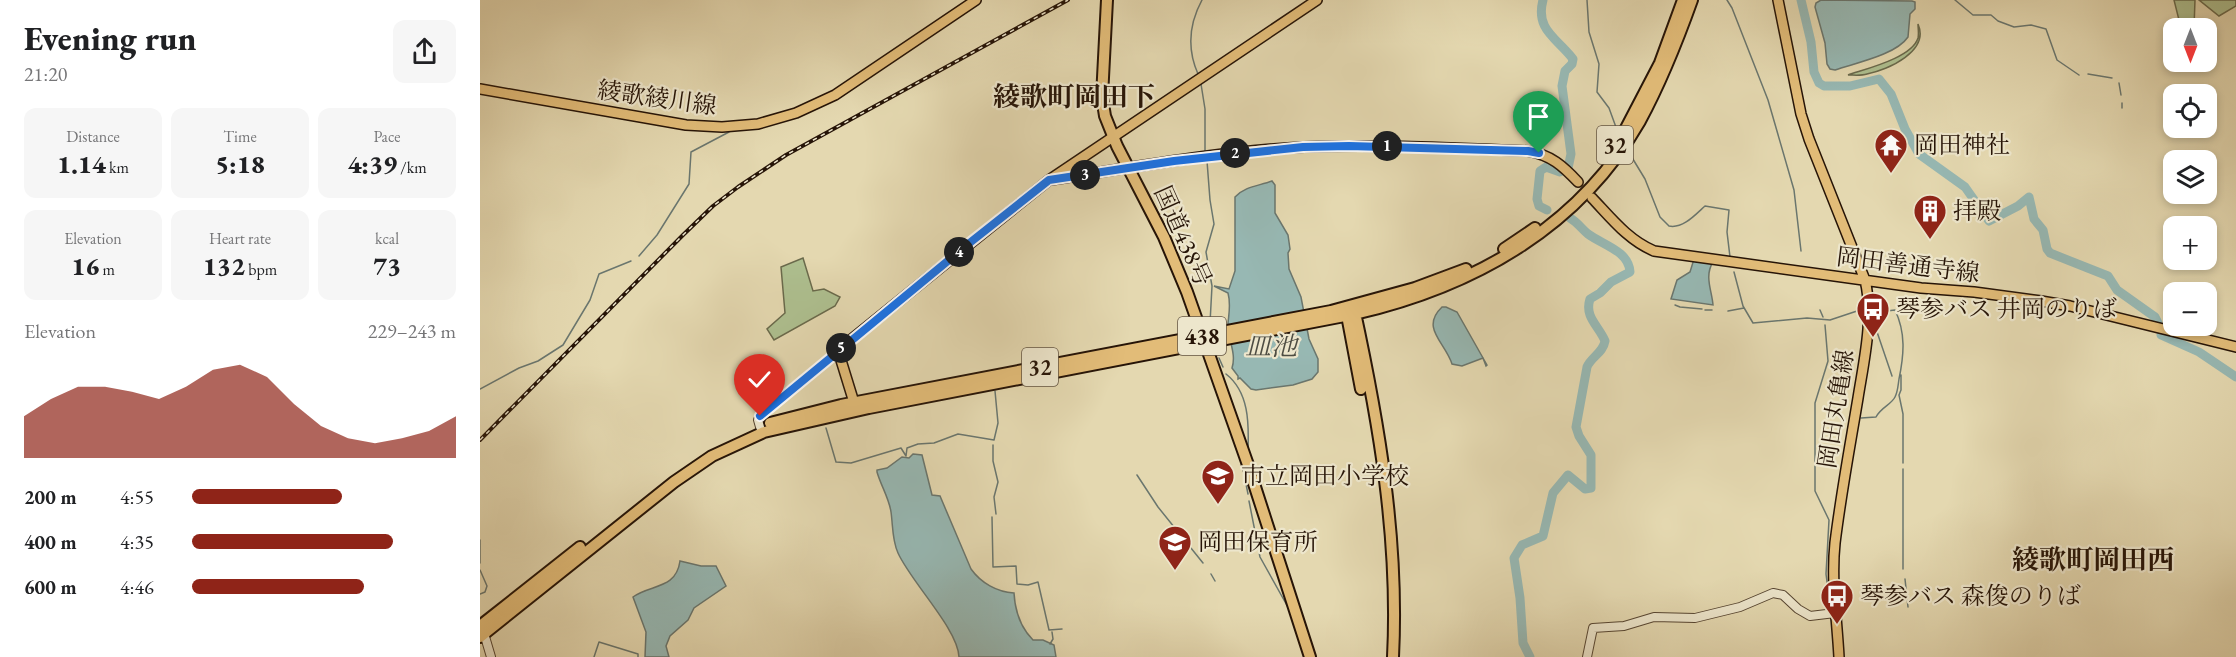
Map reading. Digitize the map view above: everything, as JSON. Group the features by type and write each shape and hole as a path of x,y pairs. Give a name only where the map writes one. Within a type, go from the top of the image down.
{"highway":[{"name":"国道438号","path":"1107,0 1103,106 1113,137 1172,255 1247,462 1310,657"},
{"name":"32","path":"1350,310 1438,281 1480,263 1540,224 1566,202 1604,162 1629,125 1660,63 1683,0"},
{"name":"32","path":"481,628 666,488 712,456 764,432 856,407 1417,297 1482,270 1522,246 1571,207 1608,166 1639,122 1668,64 1692,0"},
{"path":"1350,310 1383,509 1388,569 1386,657"},
{"path":"1350,310 1389,506 1395,592 1393,657"},
{"name":"32","path":"481,628 670,476 709,450 760,427 809,412 856,407"}],"main road":[{"name":"綾歌綾川線","path":"480,89 686,125 722,127 753,125 796,113 836,95 976,0"},
{"path":"856,407 840,357 841,349 1049,180 1317,0"},
{"name":"岡田丸亀線","path":"1778,0 1801,114 1868,295 1869,318 1835,543 1832,614 1839,657"},
{"path":"1049,180 1206,157 1303,147 1349,146 1528,151 1553,159 1578,182"},
{"name":"岡田善通寺線","path":"1592,198 1627,235 1640,245 1654,251 1920,288 1974,292 2070,306 2236,347"}],"street":[{"path":"760,427 758,420 761,414 841,349"},
{"path":"1587,657 1593,628 1624,626 1654,617 1695,618 1737,608 1773,593 1783,595 1807,615 1832,614"},
{"path":"481,628 491,657"}],"green space":[{"path":"2174,0 2195,0 2194,18 2178,18"},
{"path":"2199,0 2236,0 2236,6 2219,16"},
{"path":"1918,24 1920,34 1918,43 1905,58 1876,72 1848,75 1887,62 1907,51 1918,38"},
{"path":"803,258 813,291 824,289 840,297 835,306 774,340 767,329 785,313 781,267"}],"water":[{"path":"1821,0 1915,2 1915,9 1910,14 1908,37 1885,54 1835,70 1830,69 1815,7 1816,3"},
{"name":"皿池","path":"1272,181 1275,185 1275,213 1288,235 1289,269 1301,297 1309,339 1318,359 1318,372 1312,379 1293,385 1256,390 1251,389 1240,378 1238,379 1232,368 1233,357 1228,329 1229,297 1228,293 1214,286 1229,289 1235,271 1235,197 1248,188"},
{"path":"1694,259 1713,262 1709,278 1713,305 1671,299 1677,280 1690,272"},
{"path":"1442,307 1457,312 1487,365 1486,366 1483,358 1462,366 1452,364 1434,328 1433,322"},
{"path":"913,454 922,455 932,495 940,496 971,569 990,586 1014,593 1017,612 1025,630 1033,640 1043,640 1054,645 1056,657 959,657 957,646 943,619 904,565 898,553 890,507 877,472 902,457 909,458"},
{"path":"680,561 701,566 716,566 726,586 694,608 688,620 670,636 666,646 669,657 645,657 646,632 633,597 668,582 678,570"}],"waterway":[{"path":"1198,74 1192,55 1191,37 1194,18 1202,0"},
{"path":"1543,0 1541,10 1545,26 1573,59 1572,64 1565,71 1562,86 1571,154 1568,168"},
{"path":"1587,0 1589,32 1599,64 1597,92 1609,108 1617,130"},
{"path":"1727,0 1768,100 1794,190 1801,251"},
{"path":"1801,0 1811,42 1814,72 1819,83 1824,86 1850,86 1879,79 1891,94 1905,129 1919,154 1965,187 1989,221 2018,206 2029,197 2034,219 2043,230 2050,253 2108,276 2117,290 2155,317 2158,323"},
{"path":"1955,0 1973,15 1991,15 1998,21 2014,27 2031,25 2046,29 2057,60 2079,75"},
{"path":"2088,74 2112,78"},
{"path":"2119,83 2121,95"},
{"path":"1201,84 1205,109 1205,153"},
{"path":"2122,103 2122,108"},
{"path":"639,256 657,235 689,184 691,152 729,132"},
{"path":"1628,151 1645,179 1660,217 1669,226 1684,223 1705,206 1729,210 1727,232 1730,257"},
{"path":"1207,161 1214,224 1206,252 1212,286 1210,323"},
{"path":"1547,210 1539,206 1537,199 1540,171 1546,167 1560,172"},
{"path":"1530,657 1523,643 1514,558 1522,545 1543,536 1553,493 1568,475 1585,489 1591,488 1591,455 1576,427 1587,367 1602,349 1605,341 1589,311 1590,299 1611,282 1630,272 1629,265 1620,254 1588,234 1570,218"},
{"path":"480,389 519,368 538,361 563,345 590,300 599,274 631,261"},
{"path":"1734,272 1743,306 1753,323 1807,318 1830,320 1857,311"},
{"path":"1675,305 1702,309"},
{"path":"1728,311 1744,308"},
{"path":"1705,310 1712,310"},
{"path":"1820,310 1823,317"},
{"path":"1861,418 1876,417 1893,400 1897,392 1903,344 1901,327 1895,310 1878,312 1875,326 1892,376"},
{"path":"1825,325 1828,361 1815,403 1815,491 1829,520 1826,574 1831,612"},
{"path":"2161,335 2199,352 2236,377"},
{"path":"1219,358 1223,367"},
{"path":"1226,374 1234,381 1246,409 1248,450"},
{"path":"1901,375 1899,395 1903,414 1903,463"},
{"path":"906,456 907,448 918,444 934,443 958,434 994,440 998,423 995,391"},
{"path":"826,428 836,462 851,463 901,448 906,456"},
{"path":"993,445 993,461 998,482 994,497 996,514"},
{"path":"1903,469 1903,569"},
{"path":"1245,471 1246,480"},
{"path":"1137,475 1158,507 1203,563"},
{"path":"1246,484 1248,494"},
{"path":"1249,501 1260,557 1289,609"},
{"path":"992,517 993,567 1016,566 1017,584 1028,585 1038,582 1049,630 1062,629"},
{"path":"480,540 480,563"},
{"path":"480,570 487,586 485,592 480,594"},
{"path":"1211,574 1215,581"},
{"path":"1905,579 1908,607"},
{"path":"1831,617 1834,639"},
{"path":"1050,644 1053,639 1052,632"},
{"path":"594,657 599,642 638,654 638,657"}],"railway":[{"path":"480,440 683,235 713,206 738,187 786,155 1068,0"}],"place":[{"name":"岡田神社","path":"1891,174"},
{"name":"拝殿","path":"1930,240"},
{"name":"琴参バス 井岡のりば","path":"1873,338"},
{"name":"市立岡田小学校","path":"1218,505"},
{"name":"岡田保育所","path":"1175,571"},
{"name":"琴参バス 森俊のりば","path":"1837,625"}],"district":[{"name":"綾歌町岡田下","path":"1074,97"},
{"name":"綾歌町岡田西","path":"2093,560"}],"route":[{"path":"760,416 1049,180 1174,161 1303,147 1384,146 1539,153"}]}
